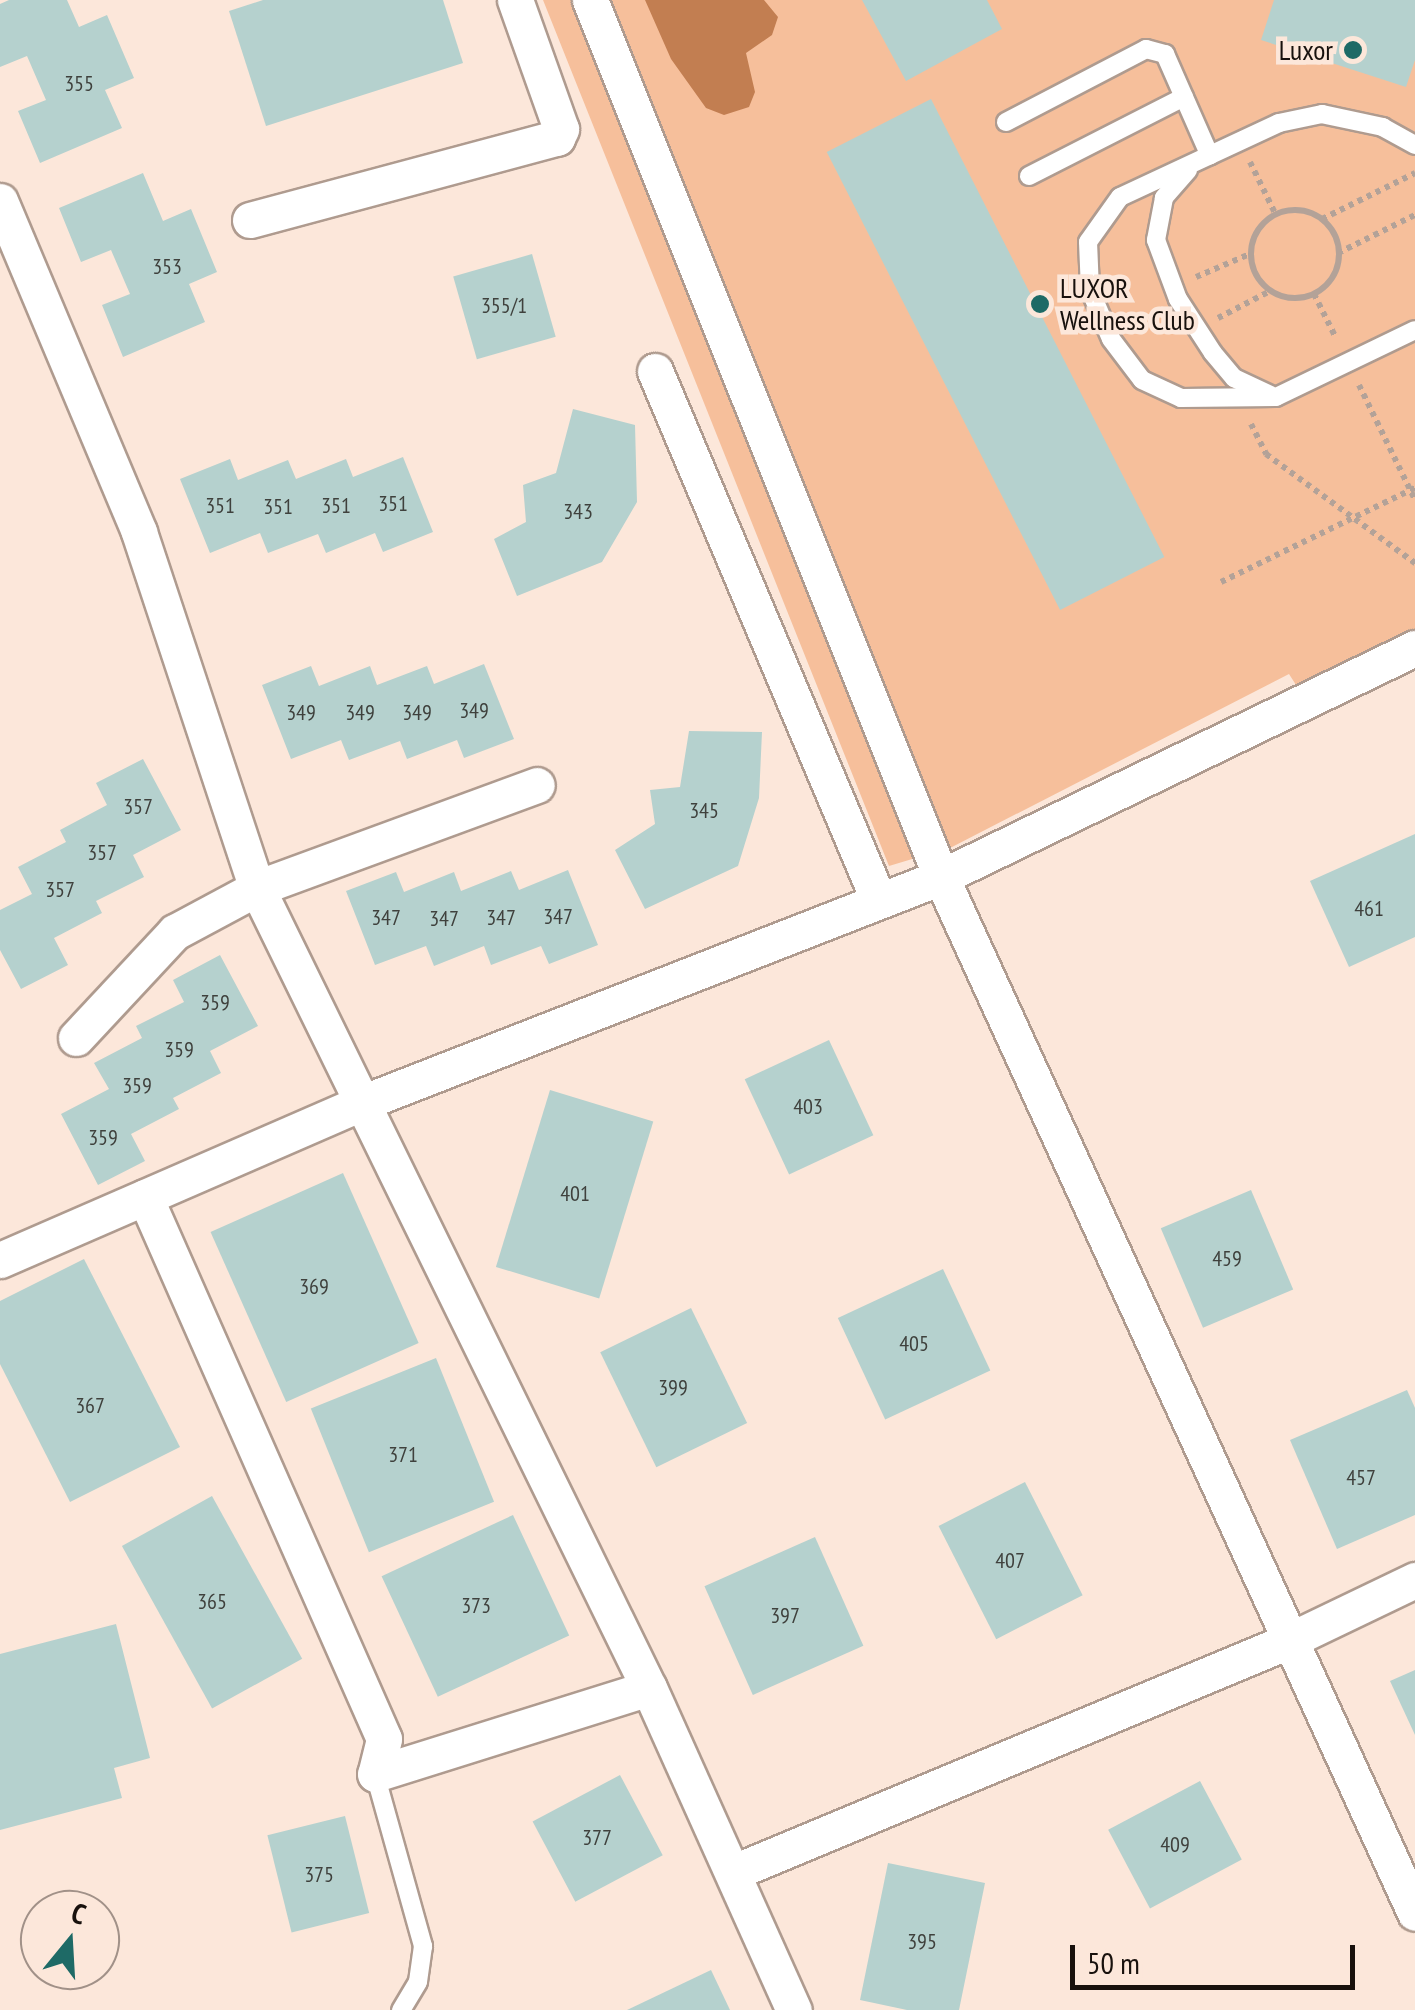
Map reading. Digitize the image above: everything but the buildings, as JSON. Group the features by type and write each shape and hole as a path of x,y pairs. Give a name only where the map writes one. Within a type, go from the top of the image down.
{"street":[{"path":"250,220 558,138 561,129 514,0"},
{"path":"590,0 941,877 1286,1642 1415,1913"},
{"path":"0,201 139,532 258,888 359,1104 649,1688 794,2010"},
{"path":"656,371 879,900"},
{"path":"0,1260 359,1104 941,877 1415,648"},
{"path":"76,1038 174,932 258,888 536,785"},
{"path":"146,1197 384,1739 375,1774"},
{"path":"734,1872 1286,1642 1415,1580"},
{"path":"375,1774 649,1688"}],"lane":[{"path":"1006,122 1146,49 1166,54 1210,156"},
{"path":"1029,176 1184,97"},
{"path":"1415,145 1384,127 1322,114 1240,141 1120,197 1088,242 1090,290 1112,338 1142,380 1181,398 1276,397 1415,330"},
{"path":"1192,166 1164,198 1156,240 1174,288 1197,328 1234,378 1276,397"},
{"path":"375,1774 423,1946 418,1982 401,2010"}],"path":[{"path":"1240,141 1276,215"},
{"path":"1322,219 1338,253 1335,273 1314,294 1299,299 1270,291 1259,281 1250,254 1259,227 1276,215 1296,210 1322,219 1415,173"},
{"path":"1338,253 1415,216"},
{"path":"1174,288 1250,254"},
{"path":"1197,328 1270,291"},
{"path":"1314,294 1413,489 1415,500"},
{"path":"1238,399 1266,454 1415,563"},
{"path":"1220,582 1413,489"}],"shaded area":[{"name":"LUXOR Wellness Club","path":"543,0 1415,0 1415,631 1298,688 1289,674 952,847 889,866"},
{"path":"645,0 764,0 778,17 772,35 746,53 755,92 749,107 724,115 706,108 671,59"}],"place":[{"name":"Luxor","path":"1353,50"},
{"name":"LUXOR Wellness Club","path":"1040,304"}]}
